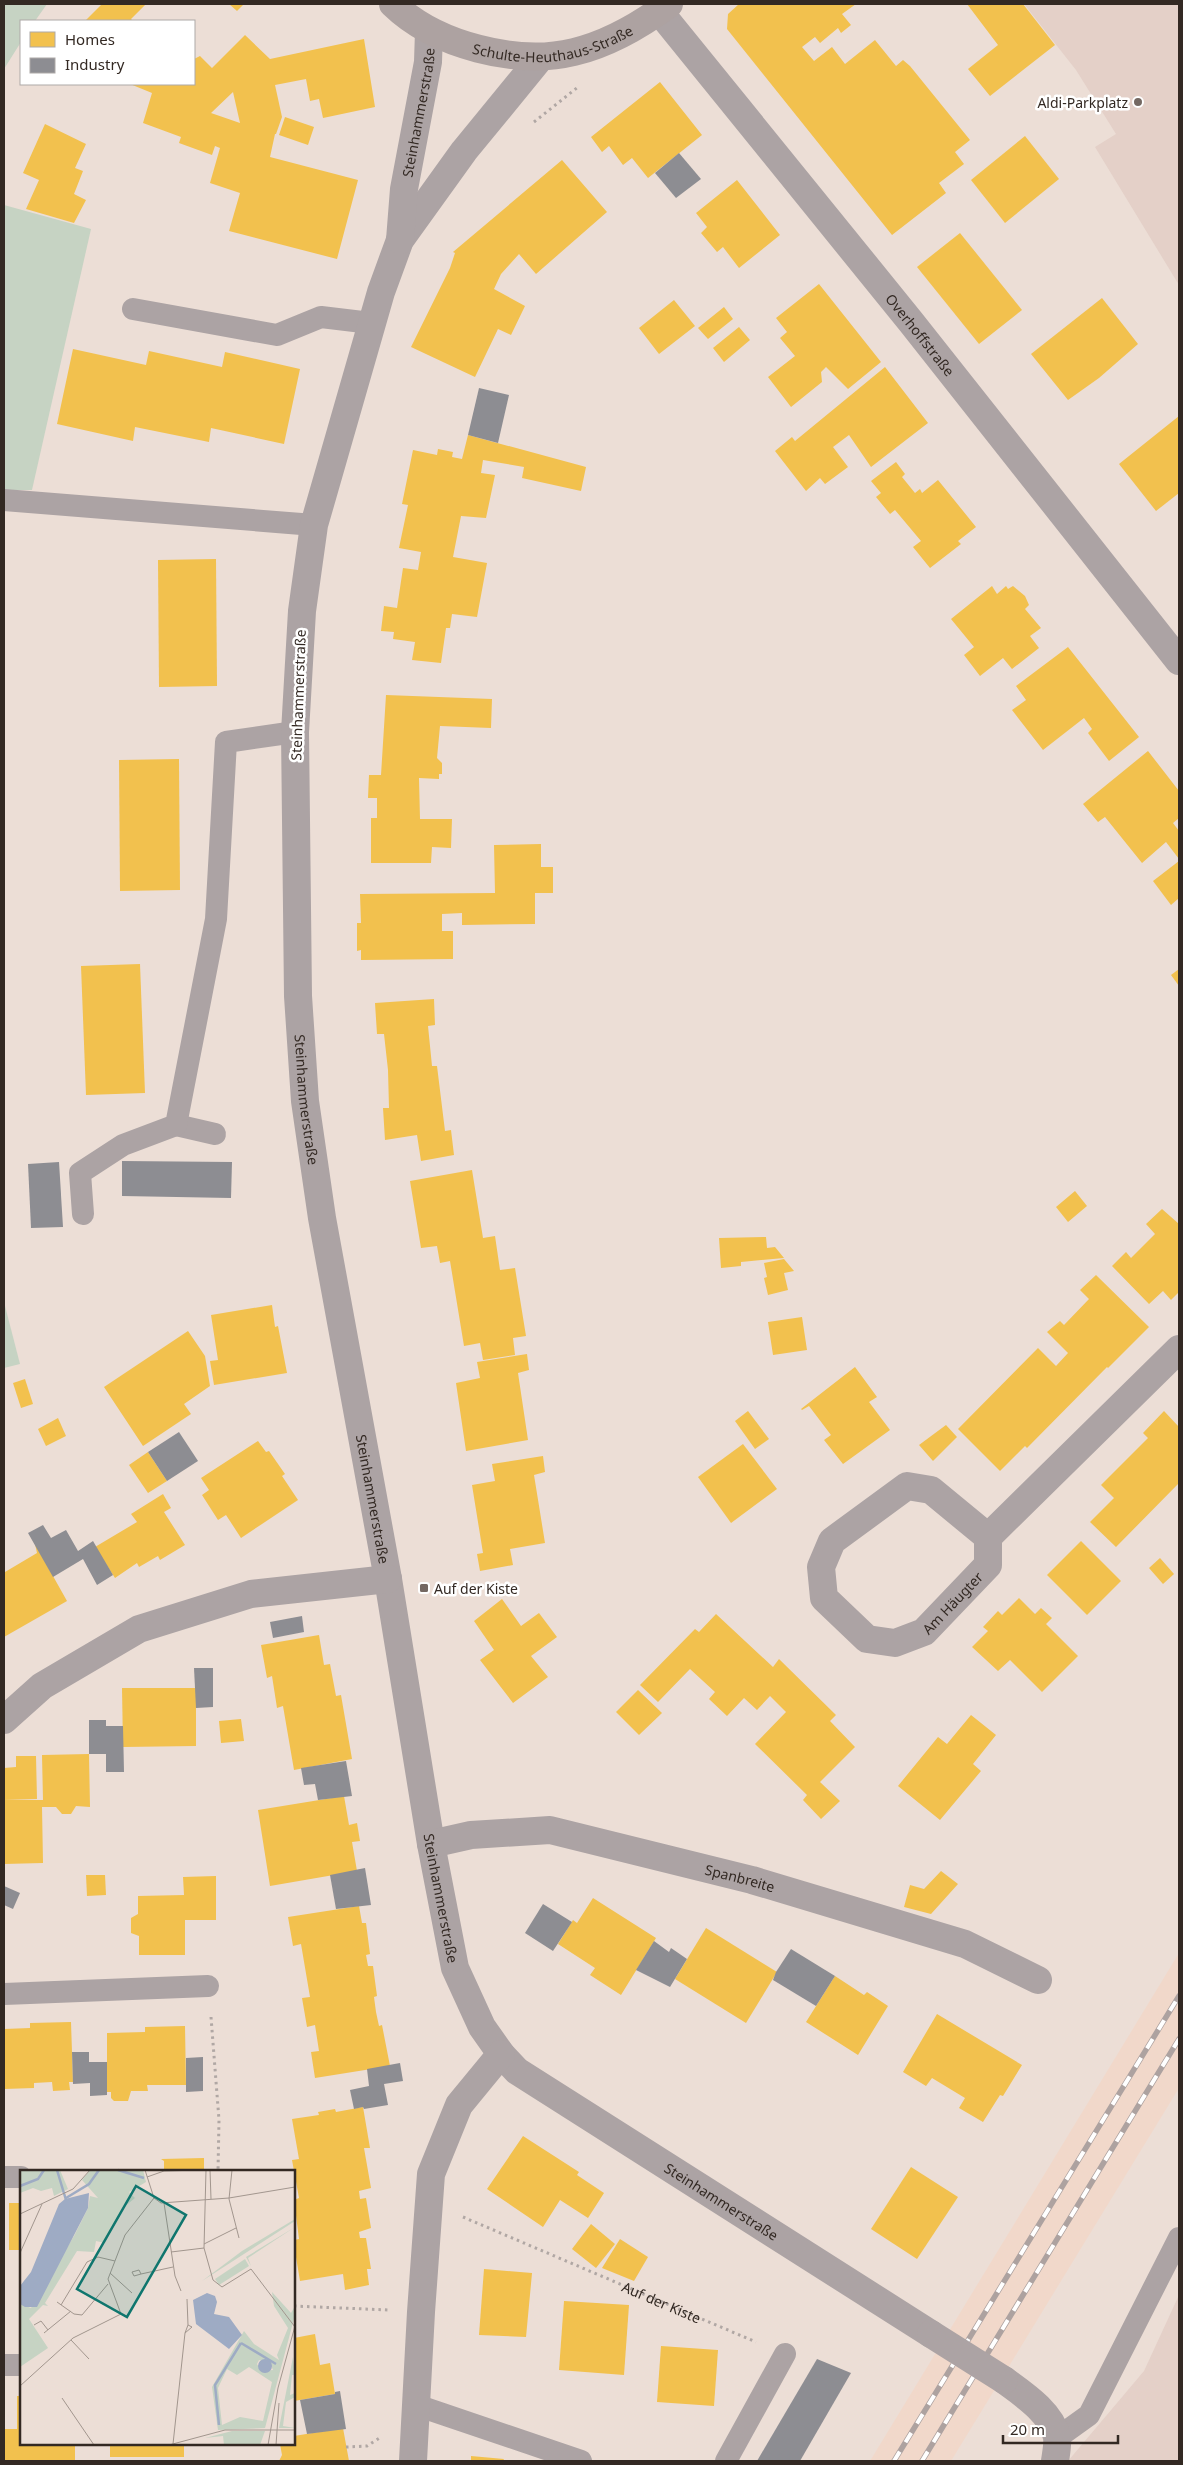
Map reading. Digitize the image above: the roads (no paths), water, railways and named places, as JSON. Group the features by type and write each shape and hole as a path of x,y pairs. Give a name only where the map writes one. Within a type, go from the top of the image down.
{"main road":[{"name":"Steinhammerstraße","path":"393,4 429,31"},
{"name":"Schulte-Heuthaus-Straße","path":"429,31 478,50 541,57 575,52 616,36 664,8"}],"street":[{"name":"Overhoffstraße","path":"664,8 1179,661"},
{"name":"Steinhammerstraße","path":"429,31 428,62 404,189 400,240 371,323 314,525 302,611 295,732 298,996 305,1101 322,1218 388,1579 431,1844 456,1968 482,2028 500,2054 516,2071 1004,2380 1045,2415 1056,2449"},
{"name":"Steinhammerstraße","path":"400,240 464,151 541,57"},
{"path":"988,1537 1179,1349"},
{"name":"Am Häugter","path":"907,1486 931,1490 988,1537 988,1565 924,1632 895,1643 866,1639 824,1598 821,1567 832,1540 907,1486"},
{"path":"4,1720 42,1686 139,1629 251,1594 388,1579"},
{"name":"Spanbreite","path":"431,1844 470,1835 550,1830 752,1880 965,1944 1038,1980"},
{"path":"413,2461 431,2174 459,2105 500,2054"}],"lane":[{"path":"133,309 277,335 321,317 371,323"},
{"path":"4,500 314,525"},
{"path":"176,1125 216,919 226,742 295,732"},
{"path":"83,1214 80,1173 123,1146 176,1125 215,1134"},
{"path":"4,1994 208,1986"},
{"path":"4,2177 20,2177"},
{"path":"1056,2449 1089,2415 1179,2238"},
{"path":"726,2461 785,2354"},
{"path":"4,2365 20,2365"},
{"path":"416,2405 582,2461"}],"railway":[{"path":"894,2461 1179,1996"},
{"path":"922,2461 1179,2039"}],"place":[{"name":"Aldi-Parkplatz","path":"1138,102"},
{"name":"Auf der Kiste","path":"424,1588"}]}
